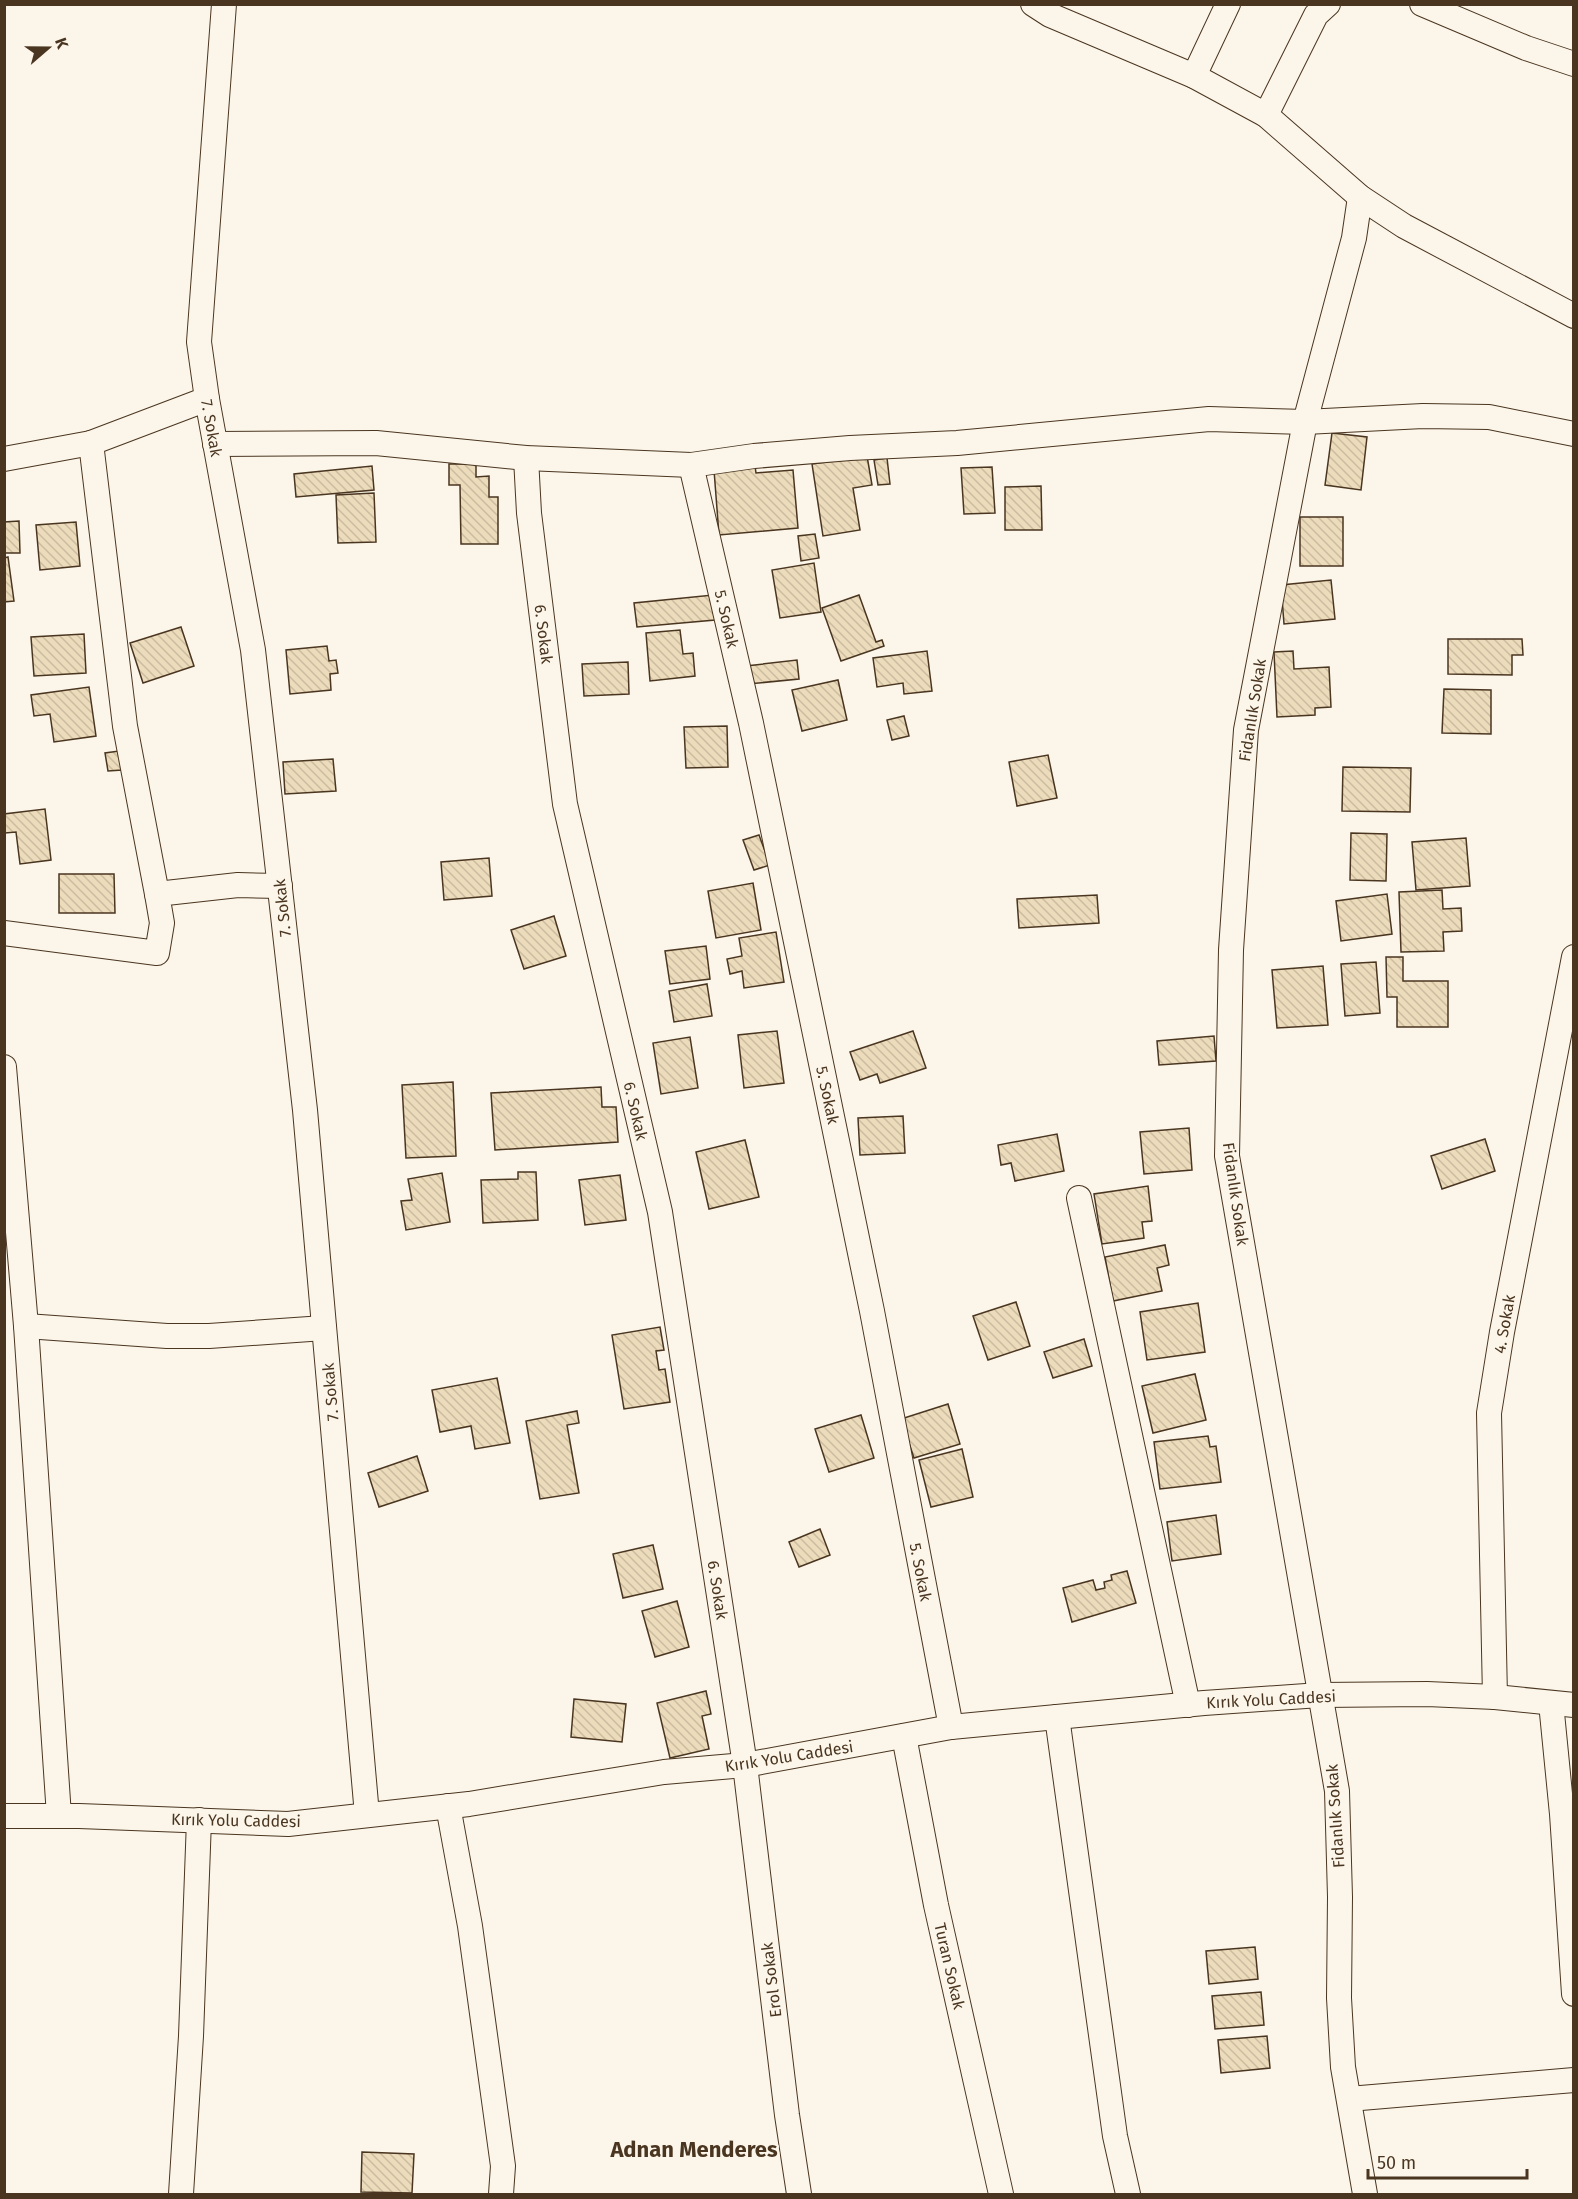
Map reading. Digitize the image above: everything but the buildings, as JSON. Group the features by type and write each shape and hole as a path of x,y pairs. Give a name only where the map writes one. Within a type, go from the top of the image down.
{"street":[{"name":"7. Sokak","path":"224,4 199,342 207,399 253,650 280,886 305,1110 367,1815"},
{"path":"1033,4 1050,15 1194,76 1266,115 1360,197 1404,226 1574,316"},
{"path":"1194,76 1228,4"},
{"path":"1266,115 1316,15 1328,4"},
{"path":"1422,4 1527,48 1574,64"},
{"name":"Fidanlık Sokak","path":"1360,197 1354,238 1305,422 1246,730 1231,950 1227,1156 1337,1791 1340,1897 1339,1998 1343,2067 1365,2194"},
{"path":"4,459 91,443 207,399"},
{"path":"215,444 376,443 526,458 692,465 796,452 969,442 1209,419 1305,422 1423,416 1489,417 1574,434"},
{"path":"4,933 157,952 162,923 125,726 91,443"},
{"name":"6. Sokak","path":"526,458 529,513 565,804 660,1212 745,1765"},
{"name":"5. Sokak","path":"692,465 754,734 872,1311 951,1727"},
{"path":"157,894 238,885 280,886"},
{"name":"4. Sokak","path":"1495,1697 1489,1413 1502,1332 1574,957"},
{"path":"4,1067 26,1326 59,1816"},
{"path":"1079,1198 1188,1705"},
{"path":"26,1326 167,1336 209,1336 324,1328"},
{"name":"Kırık Yolu Caddesi","path":"4,1816 288,1824 448,1806 664,1772 745,1765 951,1727 1057,1717 1320,1695 1427,1694 1495,1697 1562,1704"},
{"path":"1562,1704 1562,1814 1574,1994"},
{"path":"1057,1717 1115,2136 1128,2194"},
{"name":"Turan Sokak","path":"904,1736 936,1905 1001,2194"},
{"name":"Erol Sokak","path":"745,1765 787,2115 799,2194"},
{"path":"448,1806 470,1926 503,2166 501,2194"},
{"path":"181,2194 191,2036 199,1821"},
{"path":"1349,2099 1574,2080"}],"district":[{"name":"Adnan Menderes","path":"694,2149"}]}
